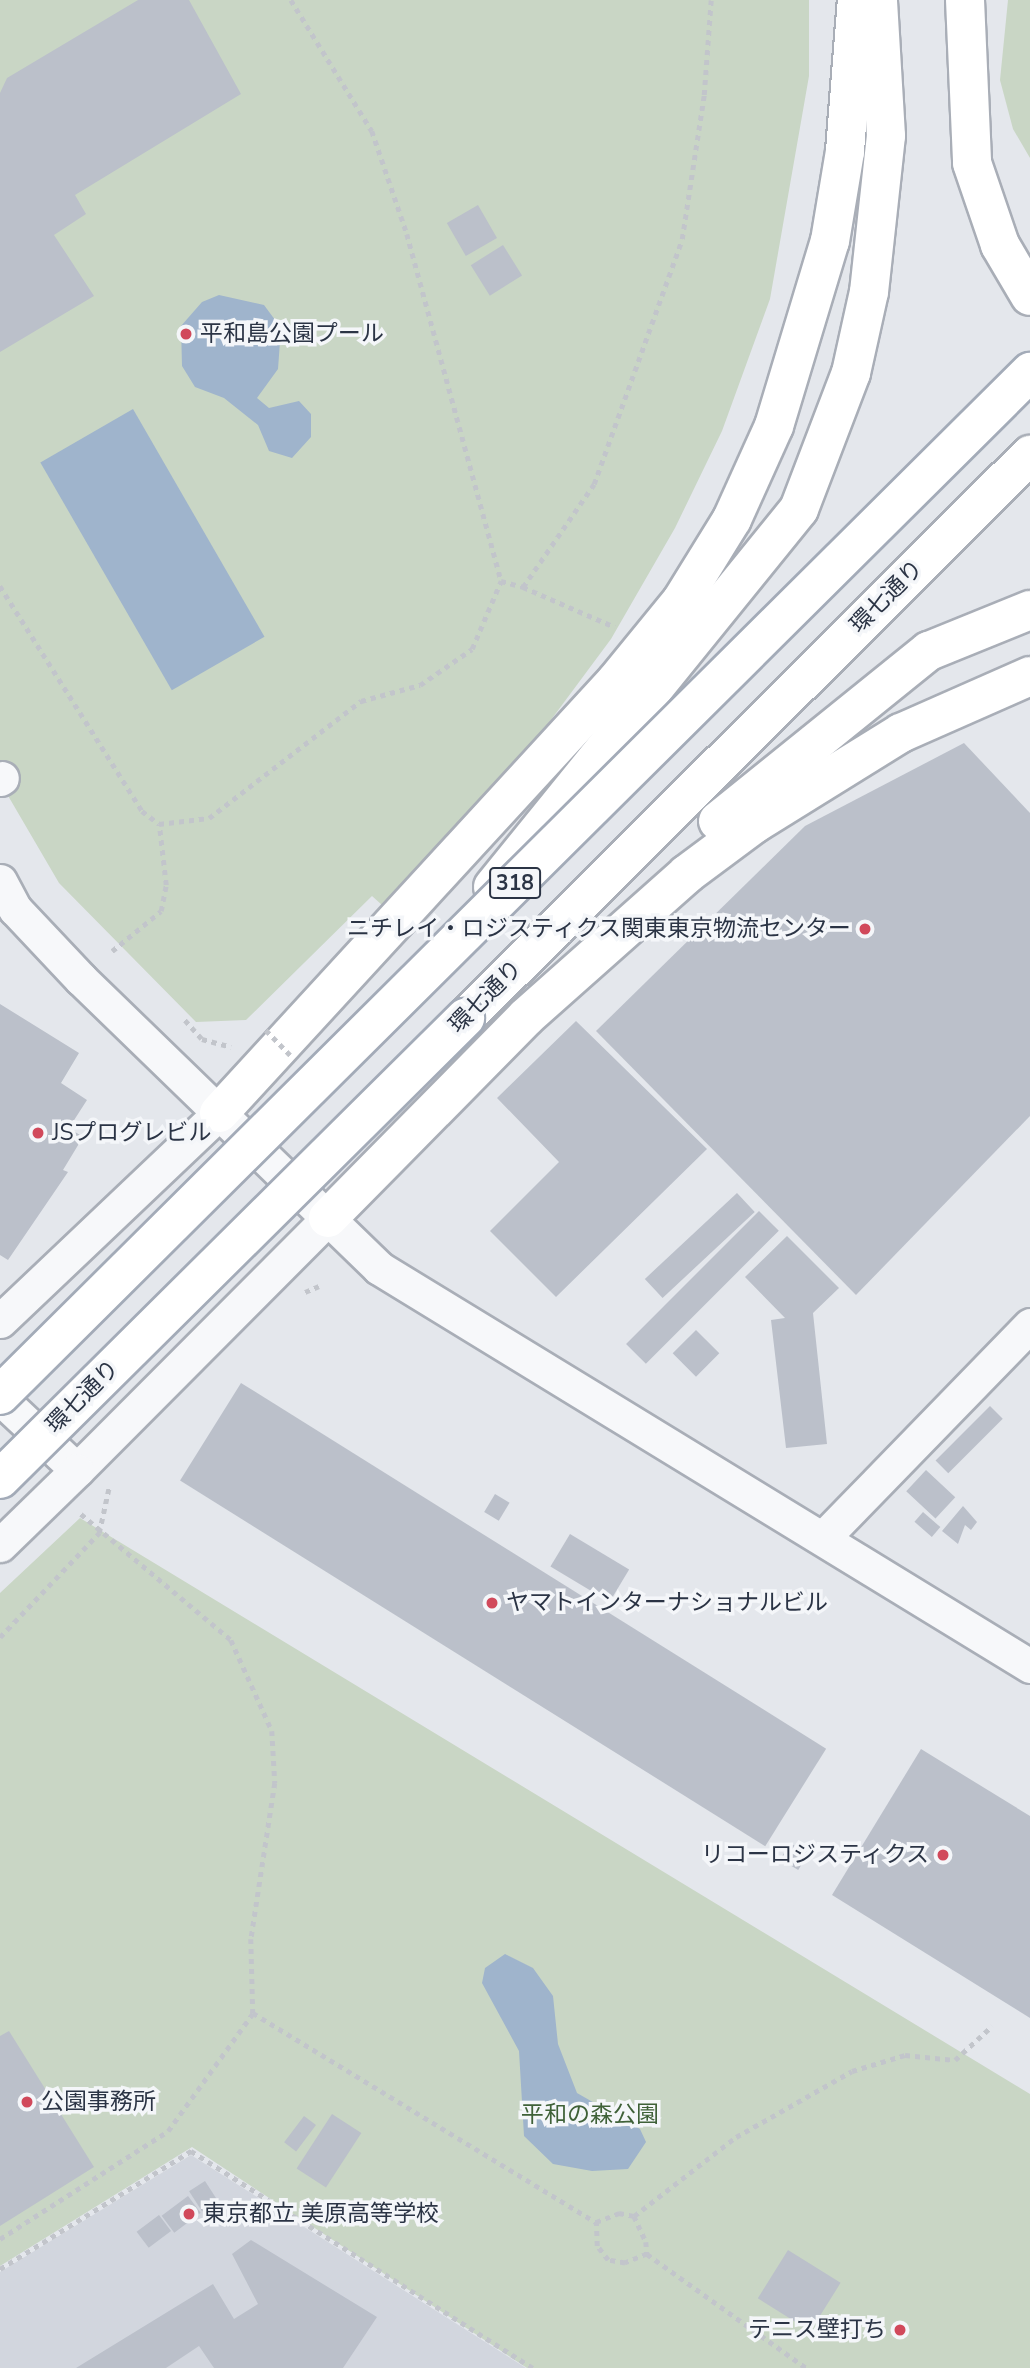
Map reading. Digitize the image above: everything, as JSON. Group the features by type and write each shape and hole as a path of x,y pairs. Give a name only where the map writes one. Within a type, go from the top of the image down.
{"main road":[{"path":"219,1112 649,642 732,519 774,426 806,333 845,151 857,0"},
{"path":"425,973 778,539 813,475 851,373 869,292 886,136 878,0"},
{"path":"965,0 964,46 972,163 1000,245 1030,296"},
{"name":"318","path":"0,1396 1030,372"},
{"name":"環七通り","path":"0,1479 1030,455"},
{"path":"465,1018 891,679 968,631 1030,610"},
{"path":"328,1218 526,1017 687,874 754,824 901,733 1030,676"}],"street":[{"path":"0,881 16,909 62,959 379,1268 1030,1666"},
{"path":"0,1321 219,1112"},
{"path":"0,1545 328,1218"},
{"path":"823,1538 1030,1325"},
{"path":"0,1396 77,1469"}],"path":[{"path":"0,586 142,811 159,824 209,818 360,701 420,685 471,649 500,581 407,234 372,131 291,0"},
{"path":"523,587 594,484 657,319 696,168 710,0"},
{"path":"500,581 523,587 649,642"},
{"path":"112,951 161,911 166,885 159,824"},
{"path":"186,1022 212,1044"},
{"path":"266,1030 292,1057"},
{"path":"0,2239 168,2131 253,2013 251,1940 275,1783 272,1731 231,1640 99,1534 77,1510"},
{"path":"0,1637 99,1534"},
{"path":"253,2013 596,2222"},
{"path":"634,2216 736,2137 852,2071 905,2055 955,2060 992,2026"},
{"path":"0,2269 191,2151 533,2368"},
{"path":"596,2222 620,2213 634,2216 643,2227 647,2254 806,2368"},
{"path":"596,2222 597,2246 608,2260 625,2263 647,2254"}],"shaded area":[{"name":"東京都立 美原高等学校","path":"191,2155 526,2368 0,2368 0,2272"}],"green space":[{"path":"0,0 809,0 809,76 770,299 722,431 675,528 611,639 516,767 382,905 372,896 246,1020 196,1022 59,883 0,782"},
{"path":"1008,0 1030,0 1030,158 1013,129 1000,80"},
{"name":"平和の森公園","path":"80,1518 1030,2094 1030,2368 527,2368 192,2147 0,2266 0,1593"}],"water":[{"path":"219,295 264,305 281,328 278,369 257,398 269,408 299,401 311,414 311,437 292,458 269,451 258,425 224,398 195,387 182,366 181,326 202,302"},
{"path":"133,409 265,637 172,690 40,462"},
{"path":"505,1954 533,1968 553,1996 558,2044 577,2093 640,2129 646,2142 628,2169 592,2171 553,2164 524,2136 519,2051 482,1983 485,1968"}],"building":[{"path":"138,0 189,0 241,94 75,195 86,214 54,235 94,296 0,352 0,93 7,78"},
{"path":"478,205 497,238 466,256 447,223"},
{"path":"503,245 522,276 490,296 471,265"},
{"name":"ニチレイ・ロジスティクス関東東京物流センター","path":"964,743 1030,813 1030,1116 856,1295 596,1031 805,826"},
{"name":"JSプログレビル","path":"0,1004 79,1053 61,1083 87,1100 69,1128 83,1137 63,1170 68,1172 8,1260 0,1255"},
{"path":"576,1021 707,1149 556,1297 490,1231 559,1162 497,1098"},
{"path":"737,1193 755,1212 663,1298 645,1279"},
{"path":"759,1211 779,1231 646,1364 626,1344"},
{"path":"787,1236 839,1288 813,1313 827,1444 786,1448 771,1320 785,1318 745,1277"},
{"path":"696,1330 719,1353 696,1377 673,1353"},
{"name":"ヤマトインターナショナルビル","path":"241,1383 826,1749 765,1846 180,1481"},
{"path":"990,1406 1003,1419 948,1473 936,1460"},
{"path":"926,1470 955,1497 935,1518 906,1491"},
{"path":"495,1494 510,1503 499,1521 484,1512"},
{"path":"963,1506 977,1522 971,1530 965,1525 958,1544 942,1531"},
{"path":"923,1512 940,1527 932,1537 914,1522"},
{"path":"570,1534 629,1570 610,1602 550,1567"},
{"name":"リコーロジスティクス","path":"921,1749 1030,1816 1030,2018 832,1895"},
{"path":"790,1843 808,1854 798,1870 780,1859"},
{"name":"公園事務所","path":"9,2031 94,2167 0,2226 0,2036"},
{"path":"332,2114 361,2133 326,2188 297,2169"},
{"path":"304,2116 316,2125 296,2151 284,2142"},
{"path":"205,2181 218,2201 202,2211 189,2191"},
{"path":"188,2196 201,2213 174,2233 162,2216"},
{"path":"159,2215 171,2231 149,2248 137,2232"},
{"path":"251,2240 377,2317 343,2368 214,2368 199,2346 166,2368 76,2368 213,2284 234,2319 258,2304 232,2254"},
{"path":"788,2250 841,2283 810,2331 758,2298"}],"place":[{"name":"平和島公園プール","path":"186,334"},
{"name":"ニチレイ・ロジスティクス関東東京物流センター","path":"865,929"},
{"name":"JSプログレビル","path":"38,1133"},
{"name":"ヤマトインターナショナルビル","path":"492,1603"},
{"name":"リコーロジスティクス","path":"943,1855"},
{"name":"公園事務所","path":"27,2102"},
{"name":"東京都立 美原高等学校","path":"189,2214"},
{"name":"テニス壁打ち","path":"900,2330"}]}
